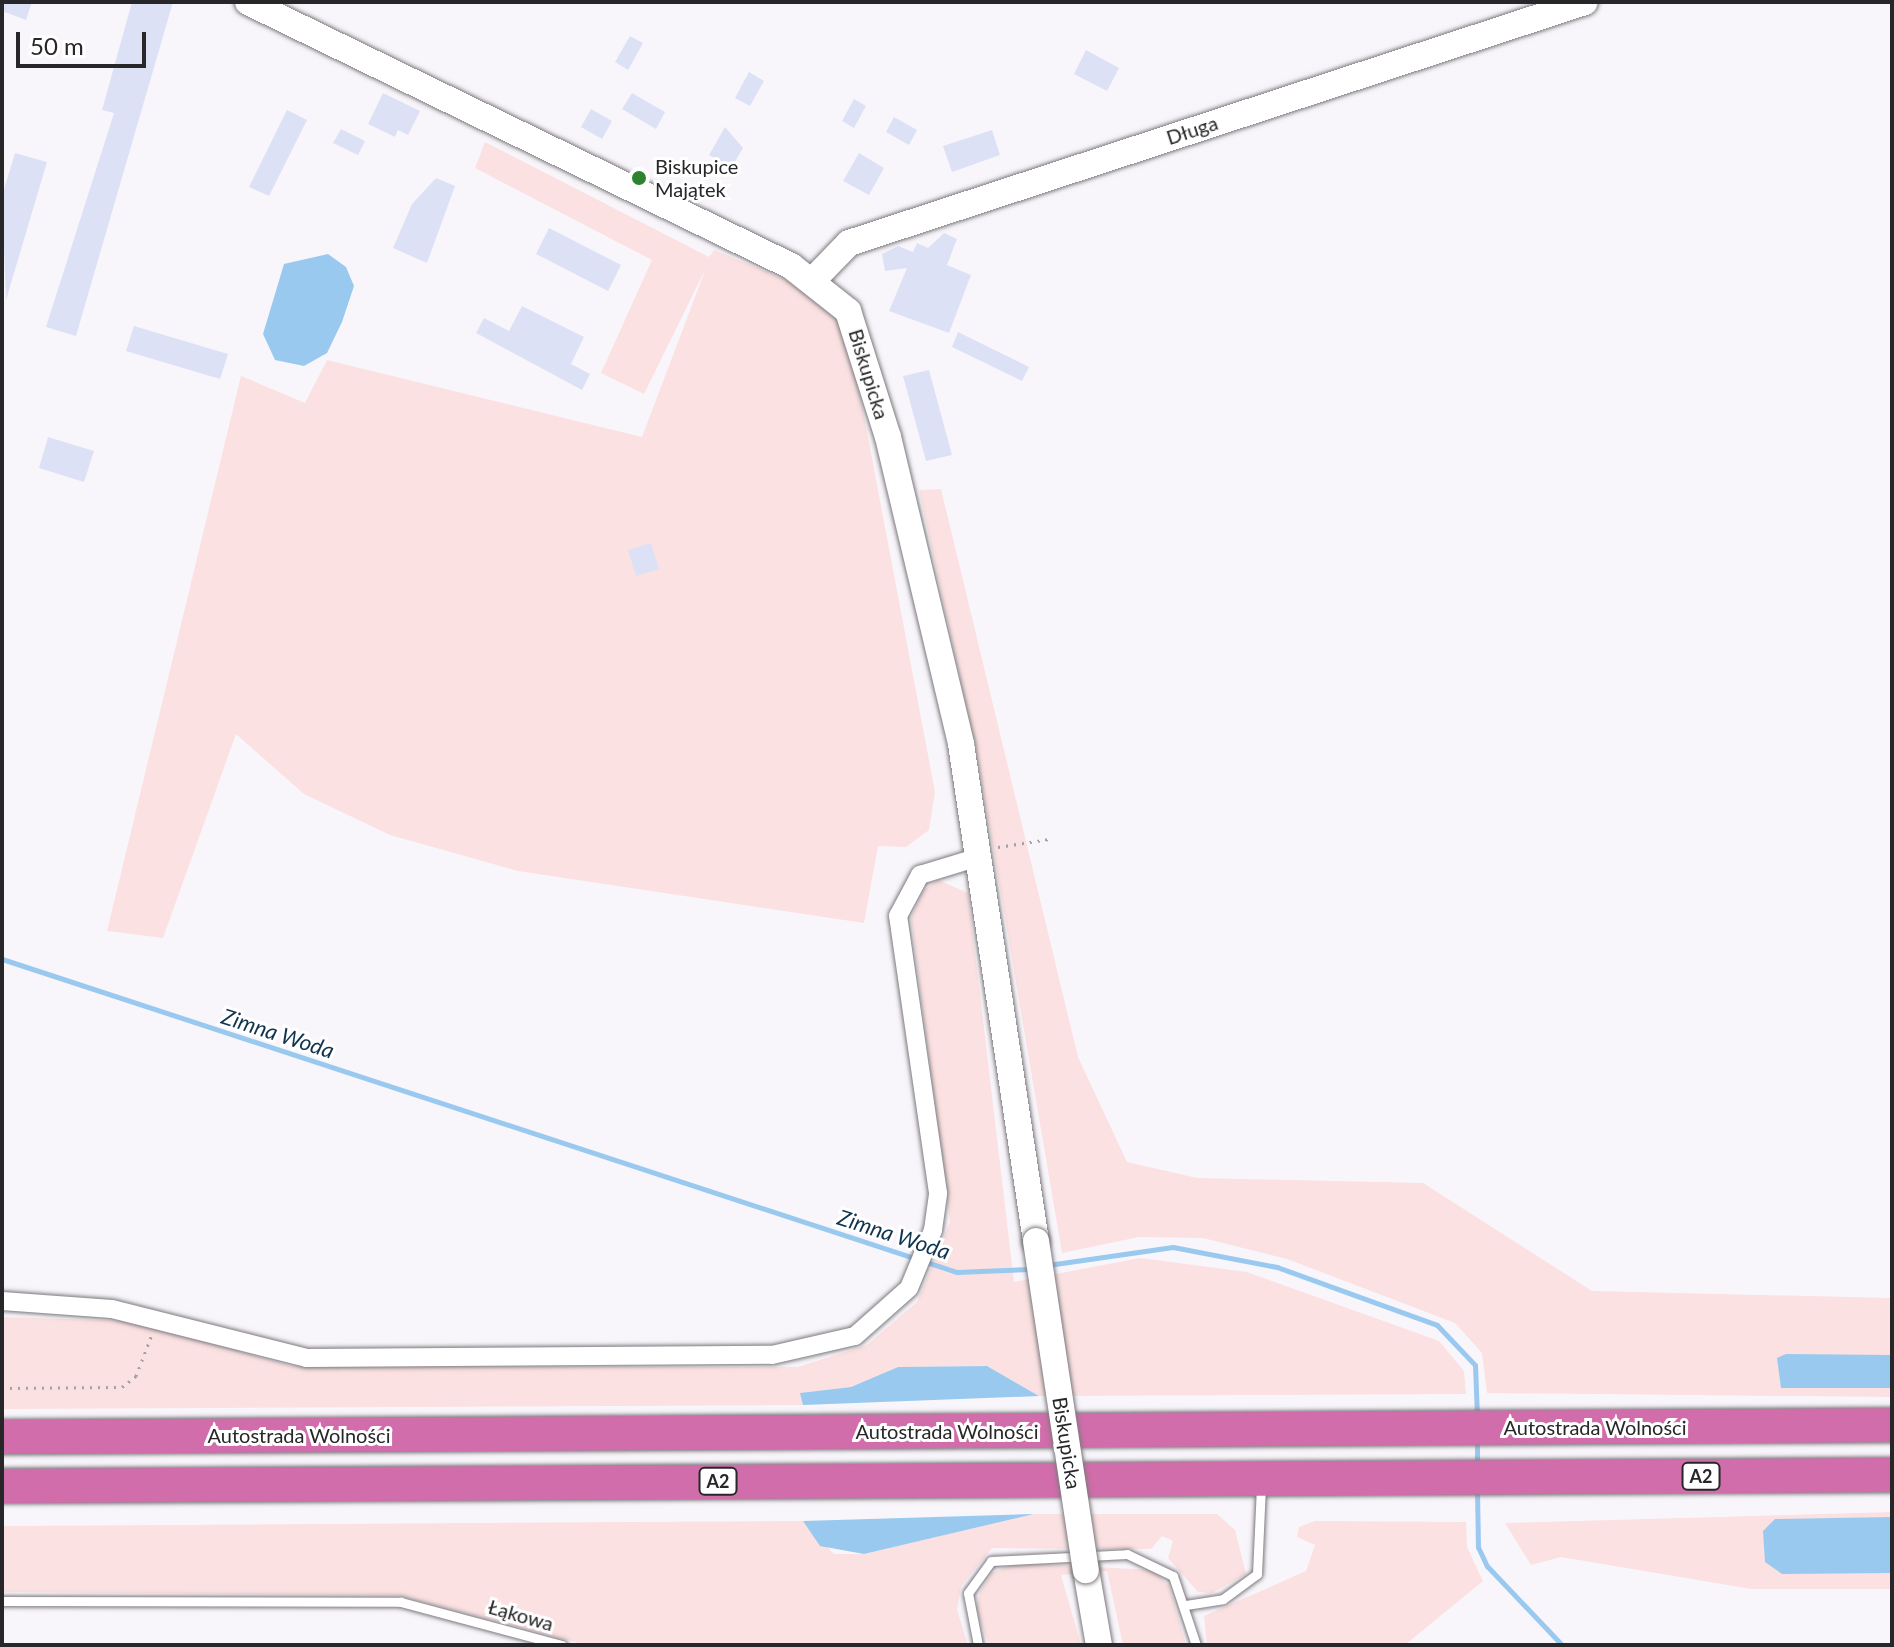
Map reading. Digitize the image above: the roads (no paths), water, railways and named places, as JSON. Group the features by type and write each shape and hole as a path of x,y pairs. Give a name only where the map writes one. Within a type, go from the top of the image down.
{"highway":[{"name":"Autostrada Wolności","path":"2,1437 1892,1425"},
{"name":"A2","path":"2,1486 1892,1475"}],"main road":[{"name":"Biskupicka","path":"248,2 814,279 851,316 888,437 941,648 979,854 1099,1645"},
{"name":"Długa","path":"814,279 849,243 1585,2"}],"street":[{"path":"2,1301 56,1301 155,1320 307,1358 772,1355 855,1336 909,1288 933,1230 935,1158 898,916 920,875 979,854"}],"lane":[{"path":"1186,1605 1223,1599 1257,1574 1261,1479"},
{"path":"978,1645 968,1616 974,1578 991,1561 1019,1554 1147,1557 1173,1576 1186,1605 1196,1645"},
{"name":"Łąkowa","path":"2,1601 366,1600 470,1619 562,1645"}],"water":[{"path":"328,254 346,267 354,286 327,353 304,366 275,360 263,334 284,264"},
{"path":"1786,1354 1892,1355 1892,1388 1781,1388 1777,1358"},
{"path":"987,1366 1039,1396 803,1405 800,1393 851,1387 898,1367"},
{"path":"1034,1514 864,1554 820,1546 803,1521"},
{"path":"1892,1517 1892,1573 1782,1574 1765,1562 1763,1531 1775,1519"}],"waterway":[{"name":"Zimna Woda","path":"2,959 957,1272 1030,1269"},
{"name":"Zimna Woda","path":"1048,1265 1173,1247 1277,1267 1437,1325 1475,1365 1477,1416"},
{"name":"Zimna Woda","path":"1477,1438 1477,1464"},
{"name":"Zimna Woda","path":"1477,1490 1478,1547 1487,1566 1562,1645"}],"place":[{"name":"Biskupice Majątek","path":"639,178"}]}
